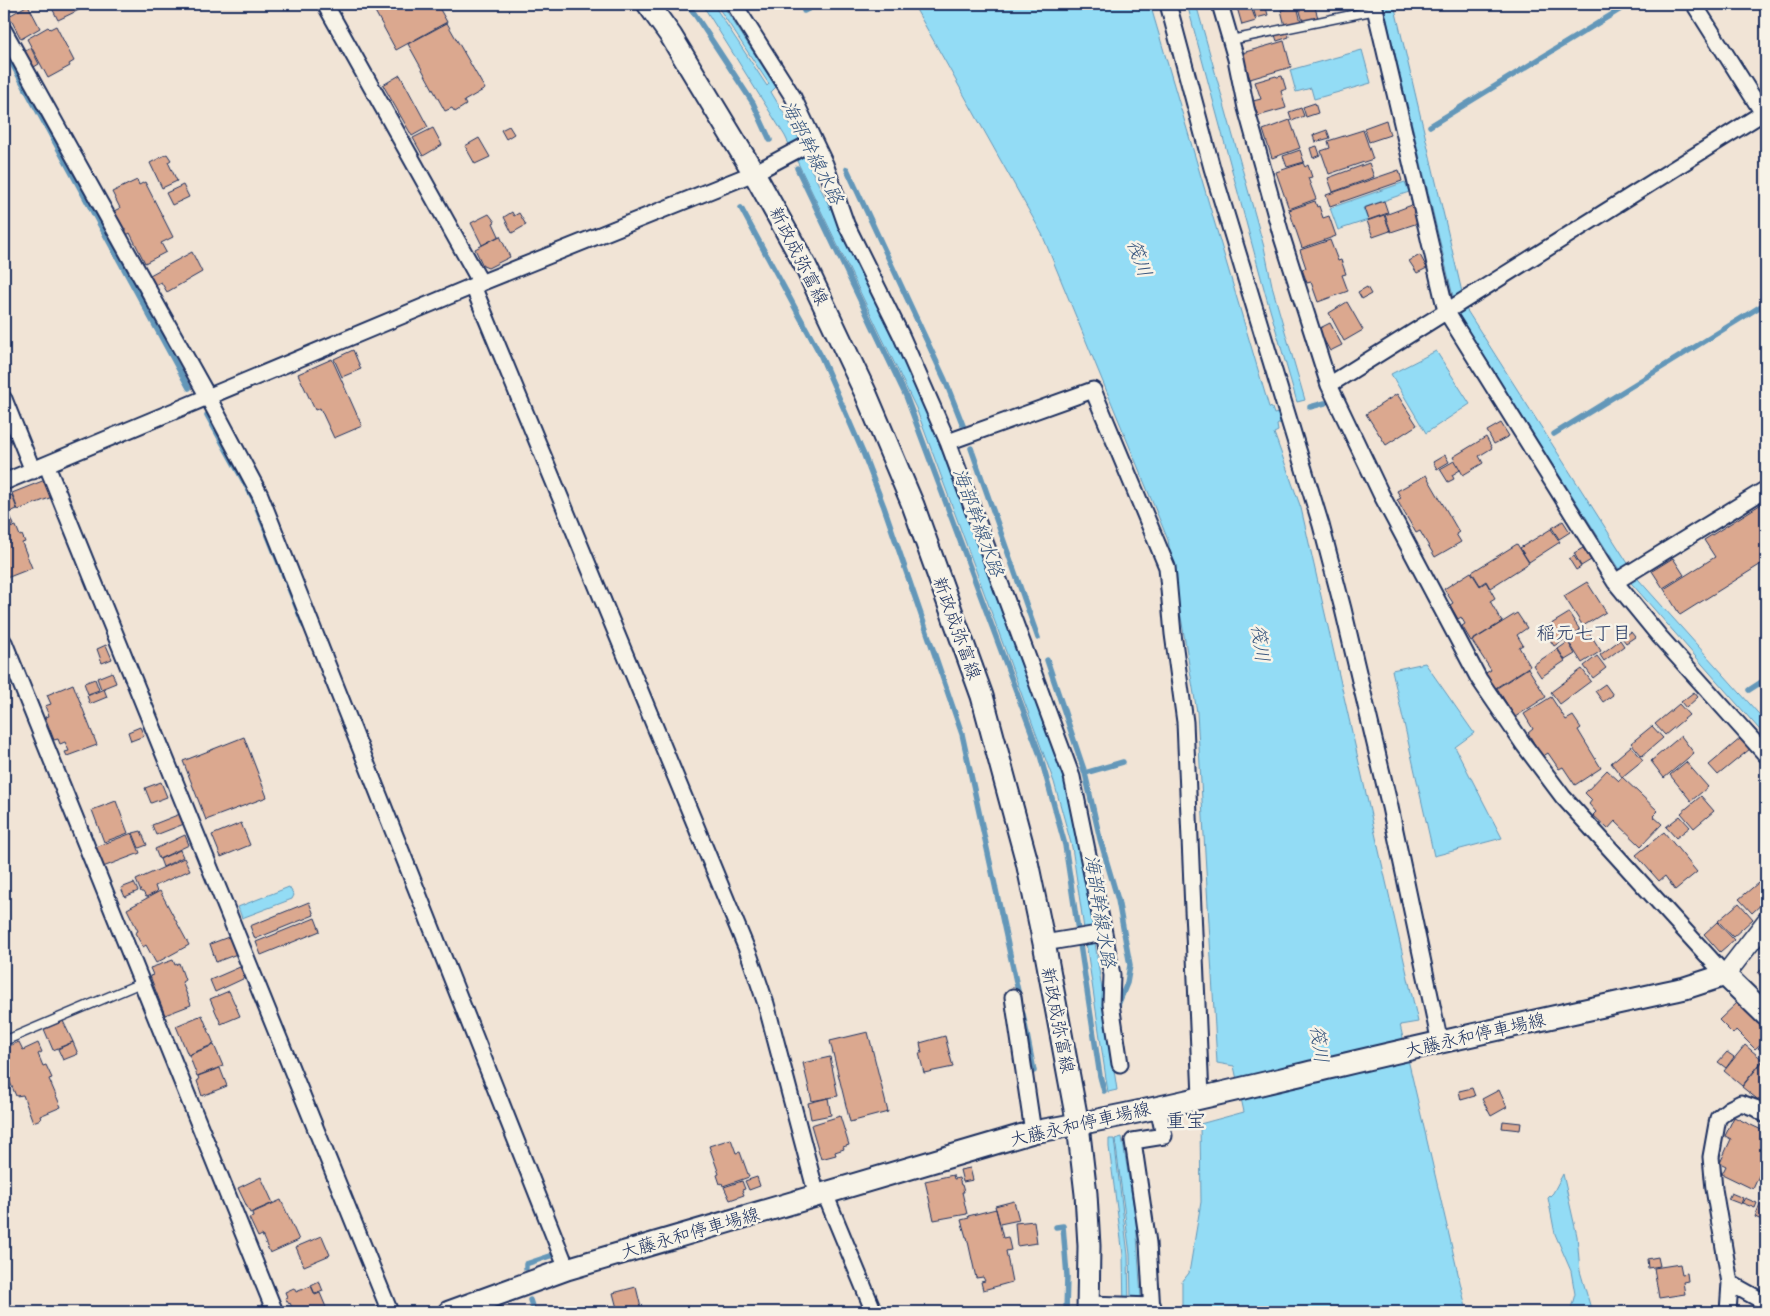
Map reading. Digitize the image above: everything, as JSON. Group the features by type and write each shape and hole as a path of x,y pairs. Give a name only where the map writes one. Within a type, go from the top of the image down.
{"main road":[{"name":"新政成弥富線","path":"648,4 672,36 754,172 805,265 866,394 913,505 982,696 1027,862 1078,1125 1086,1194 1095,1307"},
{"name":"大藤永和停車場線","path":"449,1312 567,1269 1033,1132 1078,1125 1685,988 1725,975"},
{"path":"1725,975 1766,1014"}],"street":[{"path":"325,4 477,284 750,957 766,1004 821,1195 874,1312"},
{"path":"734,4 793,97 810,143 825,164 846,224 901,335 948,442 1072,777 1101,934 1112,975 1111,1004 1120,1064"},
{"path":"1168,4 1212,168 1320,525 1343,609 1390,807 1440,1043"},
{"path":"1220,4 1231,40 1246,108 1281,234 1329,385 1381,494 1479,679 1524,745 1563,797 1725,975 1766,922"},
{"path":"1329,385 1765,114 1694,4"},
{"path":"1375,7 1455,306 1618,581 1660,636 1766,755"},
{"path":"4,31 208,397 260,495 567,1269"},
{"path":"4,482 477,284 754,172 810,143"},
{"path":"948,442 1093,390 1167,568 1172,634 1184,722 1201,1097"},
{"path":"4,399 40,468 390,1312"},
{"path":"1618,581 1766,489"},
{"path":"4,642 275,1312"},
{"path":"1044,943 1101,934"},
{"path":"1013,997 1033,1132"},
{"path":"1728,1312 1730,1283 1714,1189 1711,1157 1714,1136 1718,1118 1729,1109 1741,1103 1755,1108 1766,1115"},
{"path":"1095,1307 1150,1308 1148,1243 1133,1141 1164,1136 1158,1107"},
{"path":"1730,1283 1766,1303"}],"lane":[{"path":"1231,40 1375,7"},
{"path":"4,1041 142,983"}],"water":[{"path":"702,4 713,4 767,86 769,84 716,4 722,4 776,87 771,92 798,137 809,165 916,381 1064,779 1081,849 1117,1090 1108,1092 1072,847 1054,782 916,408 785,136"},
{"name":"筏川","path":"913,4 1150,4 1269,407 1272,408 1274,414 1278,413 1280,423 1277,425 1278,431 1274,433 1301,508 1418,1022 1400,1025 1467,1312 1182,1312 1182,1282 1189,1273 1201,1202 1200,1124 1244,1112 1234,1066 1217,1063 1197,712 1168,540 1042,234"},
{"path":"1187,4 1196,4 1264,247 1273,290 1305,400 1297,402 1266,296"},
{"path":"1383,4 1394,4 1466,309 1638,579 1766,722 1766,737 1618,568 1457,313"},
{"path":"1362,50 1371,83 1314,99 1311,88 1296,92 1290,70"},
{"path":"1405,182 1409,192 1363,208 1368,220 1338,230 1330,208"},
{"path":"1436,351 1470,404 1426,433 1391,374"},
{"path":"1425,663 1474,733 1455,747 1502,838 1434,856 1392,670"},
{"path":"289,887 294,895 292,899 242,918 238,907"},
{"path":"1122,1137 1136,1220 1141,1299 1131,1298 1130,1254 1115,1139"},
{"path":"1109,1139 1114,1139 1128,1255 1129,1312 1124,1312 1123,1255"},
{"path":"1563,1174 1577,1236 1580,1271 1592,1312 1570,1312 1575,1294 1571,1271 1555,1234 1548,1198 1553,1193"}],"building":[{"path":"62,4 78,4 81,9 58,20 52,8"},
{"path":"371,4 437,4 447,22 396,50"},
{"path":"1236,4 1262,4 1251,7 1256,21 1242,25"},
{"path":"1265,4 1268,15 1256,18 1253,8"},
{"path":"1298,4 1314,4 1318,18 1303,22"},
{"path":"28,5 40,28 21,39 9,16"},
{"path":"1297,6 1301,22 1285,26 1281,10"},
{"path":"447,23 485,89 464,101 466,105 455,112 452,108 445,111 408,44"},
{"path":"56,26 74,61 69,64 70,66 48,78 27,39 48,27 50,29"},
{"path":"1288,32 1289,37 1277,41 1275,35"},
{"path":"1284,41 1291,67 1250,79 1242,53"},
{"path":"31,48 39,64 34,67 25,51"},
{"path":"400,75 428,127 412,136 383,85"},
{"path":"1282,76 1286,89 1281,91 1286,108 1258,116 1253,101 1261,99 1255,82"},
{"path":"1315,103 1318,113 1306,117 1303,107"},
{"path":"1301,108 1304,116 1292,121 1289,112"},
{"path":"1290,120 1300,148 1272,158 1263,130"},
{"path":"1386,120 1390,135 1369,142 1364,128"},
{"path":"509,126 514,134 506,139 501,130"},
{"path":"433,128 442,145 423,156 413,138"},
{"path":"1327,130 1330,138 1315,142 1313,135"},
{"path":"1363,130 1373,159 1329,174 1321,151 1330,148 1328,141"},
{"path":"479,138 490,157 475,164 465,146"},
{"path":"1317,146 1320,155 1313,158 1310,148"},
{"path":"1300,150 1304,162 1287,167 1283,156"},
{"path":"167,154 171,160 168,162 177,181 162,188 150,163"},
{"path":"1303,163 1305,167 1308,165 1312,177 1308,178 1316,199 1289,209 1276,172"},
{"path":"1369,163 1374,177 1333,192 1328,178"},
{"path":"1399,170 1402,181 1330,206 1326,195"},
{"path":"137,180 139,185 145,182 173,237 161,243 166,252 145,263 130,233 125,236 114,211 120,208 112,192"},
{"path":"183,185 189,197 172,205 166,193"},
{"path":"1315,201 1323,218 1329,216 1336,236 1302,248 1289,210"},
{"path":"1384,201 1388,213 1368,220 1364,208"},
{"path":"1412,205 1418,223 1391,232 1385,215"},
{"path":"512,212 514,216 519,213 526,225 512,233 504,217"},
{"path":"489,214 495,222 493,223 499,236 482,245 471,223"},
{"path":"1384,215 1390,231 1373,237 1367,221"},
{"path":"500,236 510,257 488,268 483,266 475,249"},
{"path":"1330,240 1338,261 1341,260 1346,274 1342,275 1348,291 1318,302 1311,282 1307,283 1302,269 1306,268 1300,250"},
{"path":"192,252 202,272 167,292 161,282 155,285 150,275"},
{"path":"1420,255 1427,268 1417,273 1409,261"},
{"path":"1367,287 1371,294 1362,299 1358,292"},
{"path":"1347,302 1363,330 1344,341 1329,313"},
{"path":"1330,323 1342,345 1330,351 1318,329"},
{"path":"353,350 361,369 342,377 334,359"},
{"path":"332,359 362,426 334,438 320,408 315,410 298,374"},
{"path":"1397,394 1417,425 1386,445 1366,414"},
{"path":"1501,423 1509,436 1494,444 1487,431"},
{"path":"1486,437 1492,448 1479,456 1483,463 1463,475 1453,457"},
{"path":"1445,455 1449,462 1437,469 1433,462"},
{"path":"1454,461 1460,470 1452,475 1454,479 1448,482 1440,469"},
{"path":"1426,475 1459,532 1456,534 1461,542 1435,557 1420,531 1416,533 1397,500 1401,498 1397,491"},
{"path":"45,480 52,497 18,510 12,493"},
{"path":"12,495 17,509 10,512 4,498"},
{"path":"4,500 14,525 4,529"},
{"path":"1766,501 1766,561 1680,615 1664,589 1715,557 1704,540"},
{"path":"1563,521 1570,532 1559,539 1552,528"},
{"path":"16,526 25,542 22,543 32,568 4,579 4,530"},
{"path":"1551,529 1560,542 1529,562 1520,548"},
{"path":"1517,544 1529,563 1490,588 1486,581 1480,585 1472,572"},
{"path":"1583,548 1591,560 1581,566 1574,553"},
{"path":"1574,556 1581,567 1576,570 1569,559"},
{"path":"1673,558 1684,575 1663,588 1652,571"},
{"path":"1471,572 1480,586 1486,582 1495,598 1490,601 1502,622 1471,641 1462,626 1465,624 1461,617 1458,619 1450,605 1453,603 1444,589"},
{"path":"1587,582 1606,612 1583,626 1564,596"},
{"path":"1517,613 1527,628 1517,635 1523,645 1519,647 1530,666 1494,689 1484,674 1491,670 1472,641"},
{"path":"1569,613 1580,630 1554,646 1543,629"},
{"path":"1587,629 1601,651 1582,663 1568,641"},
{"path":"1631,632 1635,637 1626,643 1622,638"},
{"path":"1620,640 1624,646 1604,661 1600,655"},
{"path":"1568,642 1575,654 1565,660 1558,649"},
{"path":"106,645 112,659 102,663 97,649"},
{"path":"1557,649 1565,661 1541,677 1533,665"},
{"path":"1597,656 1606,668 1593,678 1584,666"},
{"path":"1528,668 1546,697 1515,717 1497,688"},
{"path":"1582,669 1591,681 1560,704 1551,692"},
{"path":"112,672 116,683 101,689 97,678"},
{"path":"95,679 99,690 88,694 84,683"},
{"path":"73,684 97,745 67,756 65,752 69,751 65,742 60,744 58,739 54,740 45,717 49,716 45,706 51,704 47,695"},
{"path":"1605,684 1613,695 1603,702 1595,691"},
{"path":"104,689 107,697 90,704 87,696"},
{"path":"1694,692 1698,697 1686,708 1681,702"},
{"path":"1551,697 1566,720 1573,716 1581,728 1578,730 1601,768 1575,785 1563,767 1559,769 1548,753 1542,757 1528,733 1533,729 1524,714"},
{"path":"1679,704 1689,715 1665,735 1655,724"},
{"path":"1652,726 1663,738 1642,756 1631,743"},
{"path":"140,727 144,736 131,741 128,732"},
{"path":"1681,736 1694,753 1664,778 1651,761"},
{"path":"244,737 267,797 206,820 183,761"},
{"path":"1741,738 1750,749 1718,775 1709,765"},
{"path":"1631,746 1643,760 1622,777 1611,763"},
{"path":"1686,762 1708,787 1691,801 1670,775"},
{"path":"1607,770 1619,781 1622,777 1658,811 1653,816 1662,824 1641,846 1615,821 1608,829 1593,815 1596,812 1589,804 1592,800 1585,793"},
{"path":"161,782 167,797 151,803 145,788"},
{"path":"1701,796 1714,811 1694,828 1681,813"},
{"path":"116,801 128,833 104,842 92,810"},
{"path":"180,814 184,824 156,835 152,825"},
{"path":"1680,816 1690,827 1676,838 1666,827"},
{"path":"241,823 250,845 221,857 212,835"},
{"path":"141,831 147,845 139,848 133,833"},
{"path":"1664,832 1697,872 1675,890 1665,876 1659,881 1636,855"},
{"path":"132,833 140,853 103,867 96,847"},
{"path":"185,835 189,845 159,859 155,849"},
{"path":"180,850 183,857 163,867 160,859"},
{"path":"184,858 190,870 155,886 157,892 146,897 141,892 136,880"},
{"path":"134,883 138,891 125,897 121,888"},
{"path":"1758,883 1766,892 1766,900 1752,913 1739,899"},
{"path":"160,891 189,945 156,963 146,945 143,947 135,933 138,931 127,909"},
{"path":"309,902 314,915 255,939 250,926"},
{"path":"1739,903 1753,919 1733,937 1718,921"},
{"path":"315,918 320,931 261,955 256,942"},
{"path":"1717,922 1734,940 1720,952 1704,934"},
{"path":"231,936 237,954 216,962 210,944"},
{"path":"173,960 175,965 179,963 185,980 182,982 191,1005 165,1015 150,976 153,975 150,968"},
{"path":"1766,965 1766,982 1758,973"},
{"path":"240,967 245,978 215,992 210,980"},
{"path":"229,991 240,1016 221,1024 210,999"},
{"path":"1738,1002 1766,1031 1766,1039 1755,1049 1736,1030 1733,1034 1719,1020"},
{"path":"202,1015 214,1044 188,1055 176,1026"},
{"path":"63,1021 73,1042 53,1050 44,1029"},
{"path":"868,1032 888,1112 850,1122 830,1041"},
{"path":"945,1036 953,1067 924,1073 919,1053 922,1053 920,1043"},
{"path":"1766,1040 1766,1056 1758,1048"},
{"path":"19,1042 23,1050 38,1043 42,1052 38,1054 43,1066 46,1065 52,1078 49,1079 61,1107 40,1116 41,1119 33,1122 23,1095 16,1096 7,1075 11,1073 4,1055 4,1048"},
{"path":"73,1042 78,1054 63,1060 58,1049"},
{"path":"214,1045 223,1066 197,1076 189,1055"},
{"path":"1745,1045 1763,1060 1742,1086 1724,1071"},
{"path":"1727,1052 1734,1057 1726,1068 1718,1062"},
{"path":"830,1057 838,1096 812,1101 803,1063"},
{"path":"1766,1057 1766,1106 1742,1087"},
{"path":"220,1068 227,1086 202,1096 197,1081 199,1080 198,1076"},
{"path":"1472,1088 1475,1096 1461,1100 1459,1091"},
{"path":"1499,1090 1507,1107 1491,1116 1482,1099"},
{"path":"828,1098 831,1115 811,1119 808,1103"},
{"path":"840,1116 849,1145 835,1152 836,1155 821,1159 811,1125"},
{"path":"1734,1117 1766,1132 1766,1160 1753,1189 1722,1174 1726,1166 1720,1163 1731,1139 1725,1136"},
{"path":"1503,1121 1521,1123 1520,1130 1502,1128"},
{"path":"731,1139 736,1153 740,1152 749,1177 723,1186 722,1183 720,1184 717,1175 719,1174 709,1146"},
{"path":"970,1168 973,1180 963,1182 960,1170"},
{"path":"953,1175 954,1179 959,1178 962,1185 967,1214 934,1220 925,1181"},
{"path":"261,1177 273,1203 250,1213 238,1188"},
{"path":"757,1177 760,1186 749,1190 745,1181"},
{"path":"742,1181 745,1189 742,1190 744,1195 730,1200 724,1187"},
{"path":"1731,1193 1743,1198 1741,1204 1728,1199"},
{"path":"1745,1198 1757,1203 1755,1208 1742,1203"},
{"path":"281,1200 299,1240 270,1253 262,1235 258,1237 249,1218 253,1217 252,1213"},
{"path":"1014,1201 1019,1220 1000,1224 995,1206"},
{"path":"1760,1204 1766,1206 1766,1222 1755,1217"},
{"path":"996,1209 1003,1238 1008,1237 1011,1250 1006,1251 1012,1282 983,1290 981,1282 985,1281 983,1277 976,1278 967,1237 961,1220 969,1218 968,1216"},
{"path":"1034,1221 1037,1243 1017,1246 1015,1223"},
{"path":"322,1236 330,1255 304,1266 296,1247"},
{"path":"1658,1257 1660,1266 1648,1268 1647,1259"},
{"path":"1680,1264 1682,1274 1687,1273 1688,1281 1683,1282 1685,1294 1659,1298 1654,1268"},
{"path":"319,1281 323,1291 315,1294 311,1285"},
{"path":"311,1286 315,1295 320,1293 328,1312 294,1312 290,1303 285,1298 287,1297 285,1292 294,1288 296,1292"},
{"path":"636,1287 642,1312 618,1312 613,1293"}],"waterway":[{"path":"688,4 753,103 770,140"},
{"path":"804,11 818,4"},
{"path":"1430,126 1629,4"},
{"path":"4,49 189,388"},
{"path":"797,168 906,396 1040,755 1065,845 1100,1076 1104,1091"},
{"path":"847,169 945,380 964,428"},
{"path":"741,208 820,354 864,455 884,507 962,734 1020,1000"},
{"path":"1554,434 1766,303"},
{"path":"1310,407 1325,403"},
{"path":"207,415 253,498 304,626"},
{"name":"海部幹線水路","path":"971,448 1038,638"},
{"name":"海部幹線水路","path":"1047,660 1085,773 1100,839 1118,900 1130,965 1127,983 1118,1005"},
{"path":"1749,690 1766,679"},
{"path":"1085,773 1123,762"},
{"path":"1023,1014 1034,1071"},
{"path":"1056,1227 1063,1226 1067,1276 1066,1312"},
{"path":"526,1268 526,1264 556,1254 554,1250"},
{"path":"530,1300 534,1312"}],"district":[{"name":"稲元七丁目","path":"1584,632"},
{"name":"重宝","path":"1186,1120"}]}
